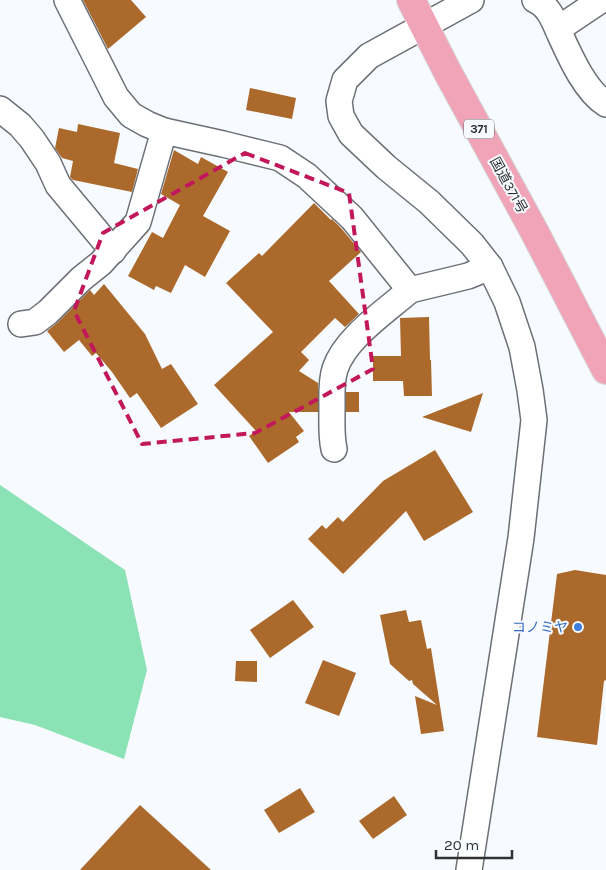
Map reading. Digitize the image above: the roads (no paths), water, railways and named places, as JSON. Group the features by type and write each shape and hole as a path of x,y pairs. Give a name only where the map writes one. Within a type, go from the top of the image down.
{"highway":[{"name":"国道371号","path":"411,0 606,370"}],"street":[{"path":"67,0 116,97 131,115 164,131 280,158 307,176 352,218 410,290"},
{"path":"469,870 521,538 534,420 522,347 507,302 490,267 472,244 429,202 386,168 351,134 341,116 339,101 345,80 369,56 471,0"},
{"path":"535,0 541,3 552,15 582,78 600,100 606,104"},
{"path":"558,29 601,0"},
{"path":"0,109 20,125 32,139 48,163 58,185 112,251"},
{"path":"21,324 36,322 48,312 81,279 101,263 138,222 164,131"},
{"path":"334,449 332,439 332,385 334,371 345,349 371,322 410,290 468,276 490,267"}],"place":[{"name":"コノミヤ","path":"578,627"}]}
